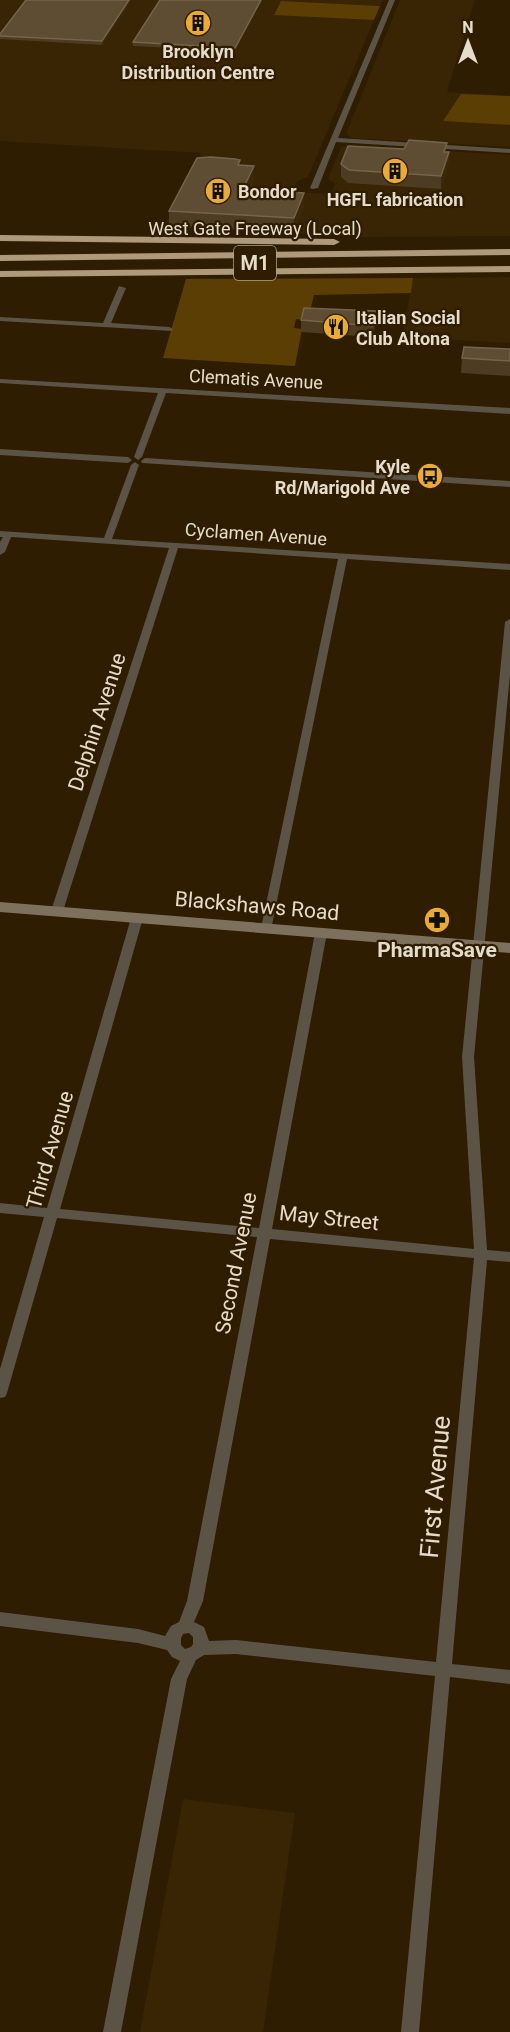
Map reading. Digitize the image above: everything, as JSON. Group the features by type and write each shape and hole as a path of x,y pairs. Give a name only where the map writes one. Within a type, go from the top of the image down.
{"highway":[{"path":"0,238 465,244"},
{"name":"West Gate Freeway (Local)","path":"0,248 510,243"},
{"name":"M1","path":"0,258 510,252"},
{"name":"M1","path":"0,265 510,261"},
{"name":"M1","path":"0,274 510,269"},
{"path":"0,283 238,272"}],"main road":[{"name":"Blackshaws Road","path":"0,907 510,948"}],"street":[{"path":"314,188 392,0"},
{"path":"335,140 510,151"},
{"path":"106,325 122,288"},
{"path":"0,319 169,328"},
{"name":"Clematis Avenue","path":"0,381 510,411"},
{"path":"107,541 163,390"},
{"path":"0,452 510,484"},
{"path":"0,552 4,535"},
{"name":"Cyclamen Avenue","path":"4,535 510,567"},
{"name":"Delphin Avenue","path":"57,911 174,546"},
{"path":"267,928 343,556"},
{"name":"First Avenue","path":"410,2032 481,1254 468,1057 510,622"},
{"name":"Third Avenue","path":"0,1393 137,918"},
{"name":"Second Avenue","path":"112,2032 321,933"},
{"name":"May Street","path":"0,1208 510,1257"},
{"path":"0,1619 510,1677"}],"shaded area":[{"path":"0,0 383,0 380,6 281,1 274,14 374,20 308,177 297,181 293,192 331,194 335,184 328,179 341,147 350,145 510,155 510,236 359,237 164,227 201,153 0,141"},
{"path":"400,0 475,0 447,92 510,96 510,147 352,138 346,134"},
{"path":"281,1 380,6 374,20 274,15"},
{"path":"461,94 510,96 510,125 443,121"},
{"path":"510,277 510,343 402,337 413,278"},
{"path":"413,278 411,293 314,295 308,320 296,319 294,328 302,329 295,366 163,358 186,279"},
{"path":"183,1799 295,1813 263,2032 140,2032"}],"building":[{"path":"26,0 129,0 102,41 0,36"},
{"name":"Brooklyn Distribution Centre","path":"160,0 261,0 235,48 133,42"},
{"path":"409,140 447,143 444,152 449,152 441,176 349,170 341,164 348,146 404,149"},
{"name":"Bondor","path":"197,158 240,160 238,165 254,166 243,189 304,193 294,218 169,211"},
{"path":"304,308 376,311 374,326 301,320"},
{"path":"464,347 510,349 510,361 462,358"}],"place":[{"name":"Brooklyn Distribution Centre","path":"198,23"},
{"name":"HGFL fabrication","path":"395,171"},
{"name":"Bondor","path":"218,191"},
{"name":"Italian Social Club Altona","path":"336,327"},
{"name":"Kyle Rd/Marigold Ave","path":"430,476"},
{"name":"PharmaSave","path":"437,920"}]}
